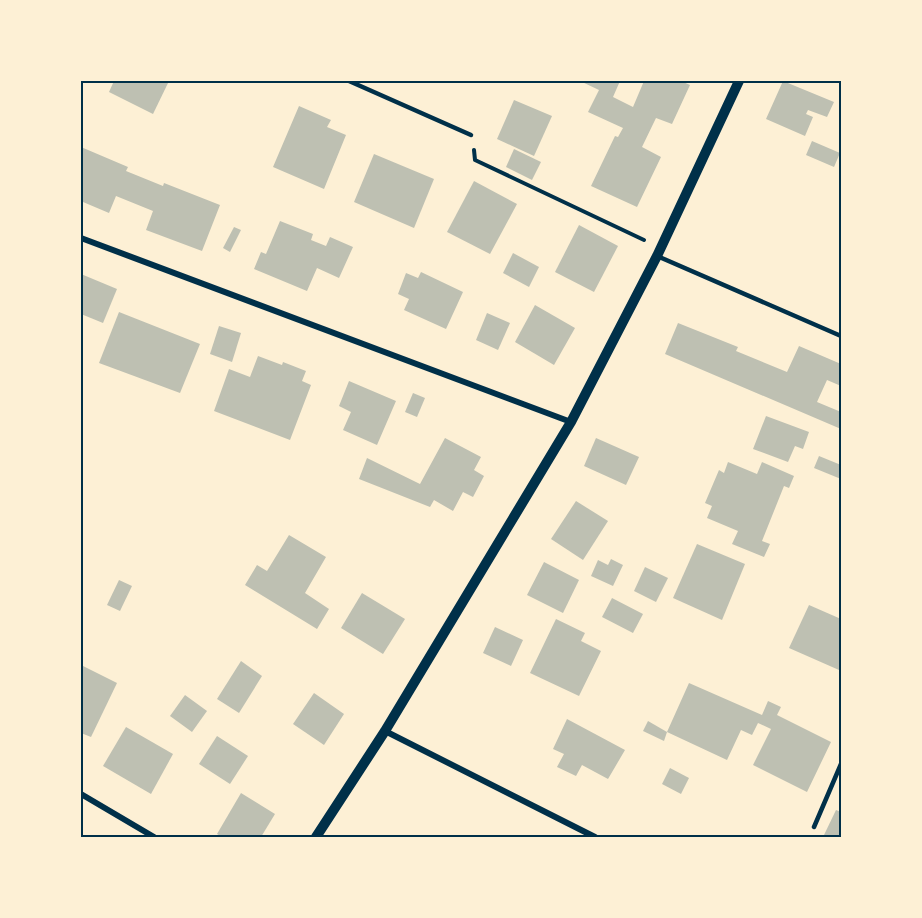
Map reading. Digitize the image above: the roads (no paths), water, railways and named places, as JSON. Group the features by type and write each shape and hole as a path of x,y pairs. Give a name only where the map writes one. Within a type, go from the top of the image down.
{"street":[{"path":"316,837 385,731 571,422 659,252 739,81"},
{"path":"81,238 571,422"},
{"path":"385,731 595,837"},
{"path":"81,794 154,837"}],"lane":[{"path":"349,81 471,135"},
{"path":"659,252 841,336"},
{"path":"814,827 841,764"}]}
